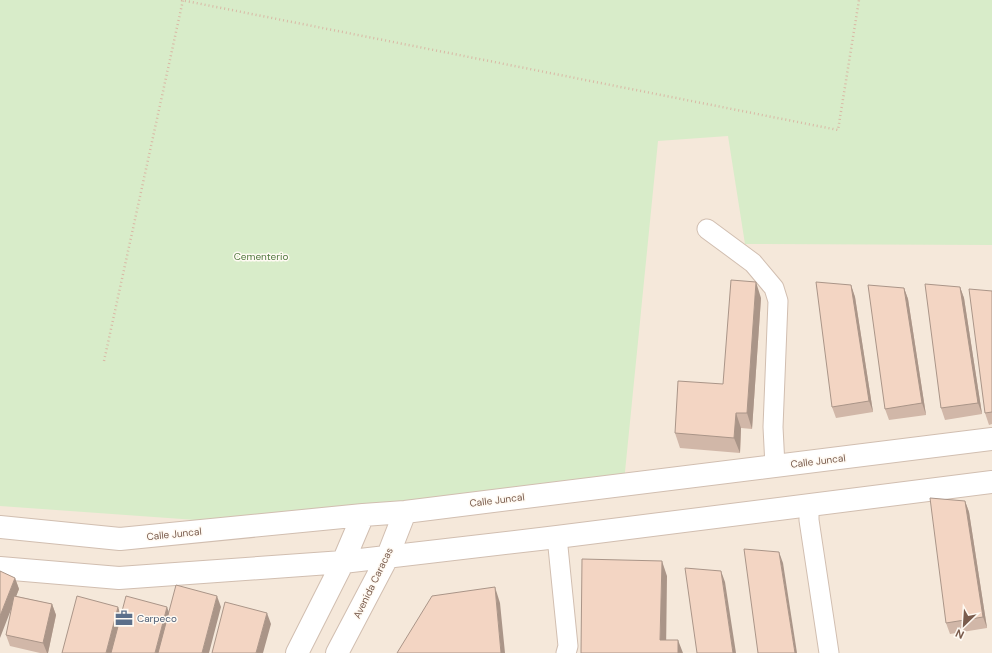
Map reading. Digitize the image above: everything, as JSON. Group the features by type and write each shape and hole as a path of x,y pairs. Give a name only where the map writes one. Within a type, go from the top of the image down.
{"street":[{"name":"Calle Juncal","path":"0,527 120,539 405,512 992,439"},
{"path":"0,568 119,578 343,562 387,558 992,482"},
{"name":"Avenida Caracas","path":"337,653 387,558 405,512"},
{"path":"297,653 343,562 363,515"}],"lane":[{"path":"707,229 753,263 774,288 778,301 773,427 775,466"},
{"path":"808,506 829,653"},
{"path":"557,537 568,646 566,653"}],"path":[{"path":"104,361 182,0 838,130 859,0"}],"shaded area":[{"name":"Cementerio","path":"0,0 992,0 992,653 0,653"}],"green space":[{"name":"Cementerio","path":"0,0 992,0 992,245 745,244 728,136 658,141 624,482 196,520 0,506"}],"building":[{"path":"731,280 756,282 747,413 736,413 734,438 675,433 678,381 723,384"},
{"path":"816,282 851,285 869,401 832,407"},
{"path":"925,284 960,287 978,403 941,408"},
{"path":"868,285 904,288 922,403 885,409"},
{"path":"969,289 992,291 992,412 985,413"},
{"path":"930,498 965,501 983,617 946,623"},
{"path":"744,549 779,552 795,653 758,653"},
{"path":"582,559 662,561 660,640 678,640 678,653 581,653"},
{"path":"685,568 721,571 733,653 697,653"},
{"path":"0,571 15,578 0,616"},
{"path":"176,585 217,596 202,653 158,653"},
{"path":"495,587 501,653 397,653 432,596"},
{"path":"14,596 52,604 43,643 6,635"},
{"path":"77,596 118,607 106,653 62,653"},
{"path":"126,596 167,607 155,653 111,653"},
{"path":"225,602 267,613 256,653 212,653"}],"place":[{"name":"Carpeco","path":"124,618"}]}
